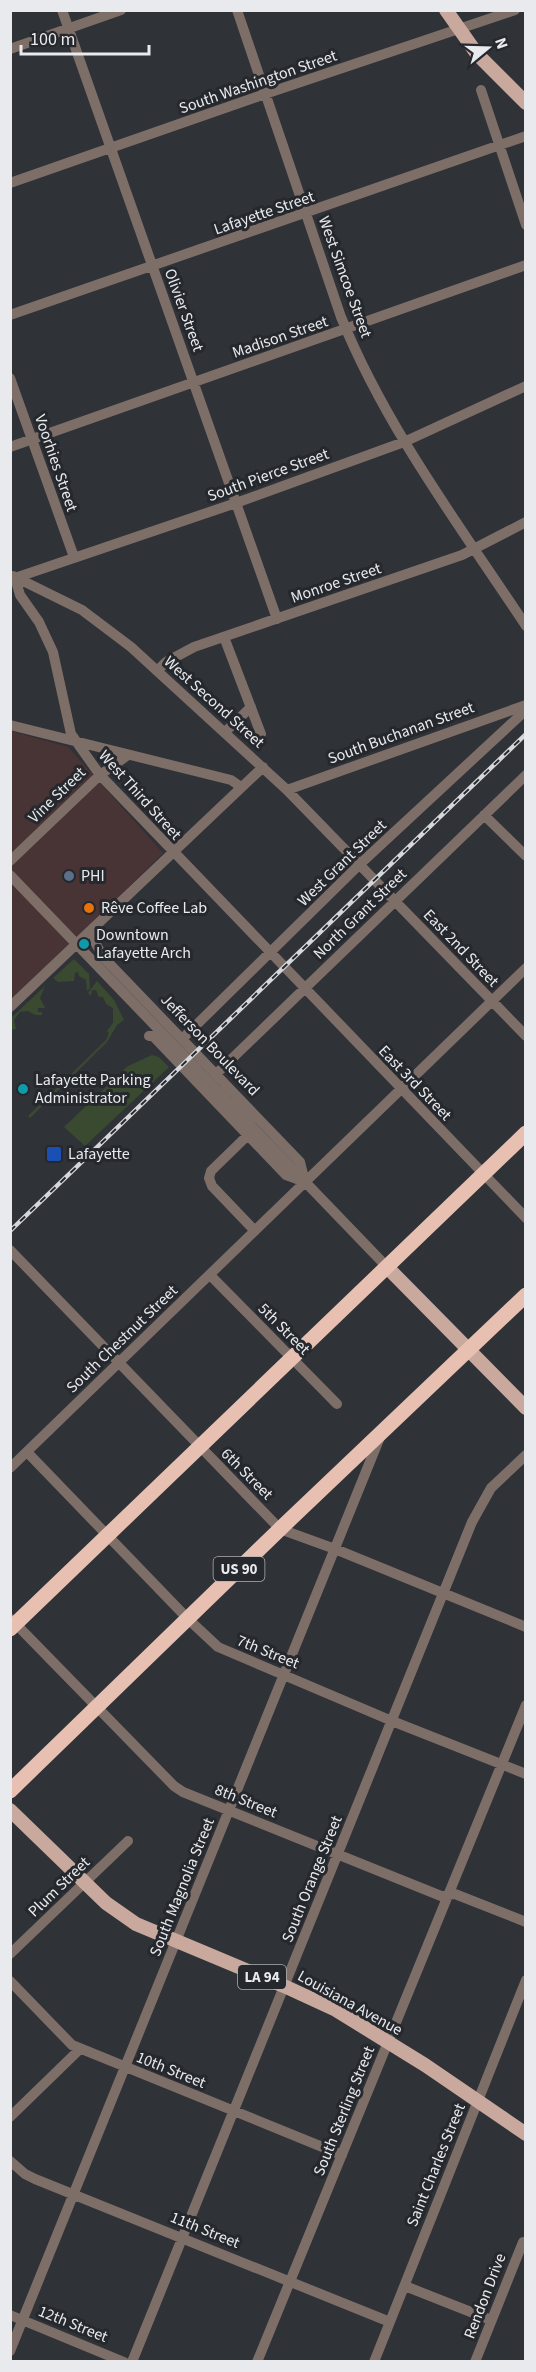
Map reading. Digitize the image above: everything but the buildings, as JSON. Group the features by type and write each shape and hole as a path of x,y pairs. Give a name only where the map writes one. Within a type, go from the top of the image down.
{"highway":[{"path":"12,1624 292,1359 525,1133"},
{"name":"US 90","path":"10,1791 525,1294"}],"main road":[{"path":"446,10 495,75 525,103"},
{"name":"Jefferson Boulevard","path":"387,1267 525,1408"},
{"name":"Louisiana Avenue","path":"10,1809 106,1904 129,1920 336,2010 525,2134"}],"street":[{"name":"Olivier Street","path":"62,10 278,619"},
{"path":"10,49 121,10"},
{"name":"West Simcoe Street","path":"237,10 346,330 404,442 525,626"},
{"name":"South Washington Street","path":"10,183 515,10"},
{"path":"481,90 525,225"},
{"name":"Lafayette Street","path":"10,315 525,136"},
{"name":"Madison Street","path":"10,447 525,265"},
{"name":"Voorhies Street","path":"10,378 74,557"},
{"name":"South Pierce Street","path":"12,577 236,502 404,442 525,386"},
{"name":"Monroe Street","path":"157,671 182,652 475,550 525,522"},
{"name":"West Second Street","path":"12,577 56,596 92,616 116,634 287,789 375,881"},
{"name":"West Third Street","path":"12,577 20,595 39,622 53,652 66,716 75,742 100,775 284,968"},
{"path":"224,637 261,734"},
{"name":"South Buchanan Street","path":"287,789 525,705"},
{"path":"225,732 250,707"},
{"name":"West Grant Street","path":"182,1039 360,864 525,710"},
{"path":"10,725 231,780 242,787"},
{"name":"Vine Street","path":"10,861 100,775 128,755"},
{"path":"10,1007 262,767"},
{"name":"North Grant Street","path":"216,1074 525,775"},
{"path":"484,815 525,856"},
{"name":"Jefferson Boulevard","path":"10,875 387,1267"},
{"name":"East 2nd Street","path":"375,881 525,1036"},
{"name":"Jefferson Boulevard","path":"93,928 96,944 103,957 300,1162 305,1182"},
{"name":"East 3rd Street","path":"284,968 525,1218"},
{"name":"South Chestnut Street","path":"10,1468 525,968"},
{"name":"Jefferson Boulevard","path":"149,1036 153,1036 286,1175 305,1182"},
{"path":"248,1136 211,1171 209,1178 212,1186 255,1231"},
{"name":"6th Street","path":"10,1250 280,1529 335,1549 525,1627"},
{"name":"5th Street","path":"210,1275 336,1404"},
{"name":"South Magnolia Street","path":"10,2351 382,1434"},
{"name":"7th Street","path":"27,1452 188,1619 224,1650 525,1774"},
{"name":"South Orange Street","path":"132,2361 472,1522 484,1498 501,1477 525,1455"},
{"name":"8th Street","path":"12,1624 174,1786 441,1896 455,1894 525,1922"},
{"name":"South Sterling Street","path":"257,2361 525,1705"},
{"name":"Plum Street","path":"10,1954 128,1841"},
{"name":"Saint Charles Street","path":"374,2361 525,1980"},
{"name":"10th Street","path":"10,1981 66,2039 81,2049 342,2155"},
{"path":"10,2117 81,2049"},
{"name":"11th Street","path":"10,2161 35,2179 184,2237 390,2322"},
{"name":"Rendon Drive","path":"475,2361 523,2242"},
{"path":"405,2286 491,2320"},
{"name":"12th Street","path":"10,2315 124,2361"}],"shaded area":[{"path":"11,731 68,747 163,853 11,1004"}],"green space":[{"path":"74,959 89,974 90,988 87,991 86,980 79,976 78,972 75,973 74,981 58,982 53,978"},
{"path":"97,981 114,1000 124,1020 117,1025 107,1042 30,1118 28,1116 106,1040 109,1033 107,1031 113,1023 113,1008 106,1004 103,997 99,997 96,990 92,990 91,996 88,993"},
{"path":"45,986 40,998 45,1008 38,1008 38,1012 42,1012 42,1015 35,1015 28,1011 20,1012 14,1020 16,1029 11,1030 11,1018"},
{"path":"152,1055 159,1057 169,1067 85,1146 64,1127 128,1066"}],"railway":[{"path":"10,1231 526,734"}],"place":[{"name":"PHI","path":"69,876"},
{"name":"Rêve Coffee Lab","path":"89,908"},
{"name":"Downtown Lafayette Arch","path":"84,944"},
{"name":"Lafayette Parking Administrator","path":"23,1089"},
{"name":"Lafayette","path":"54,1154"}]}
